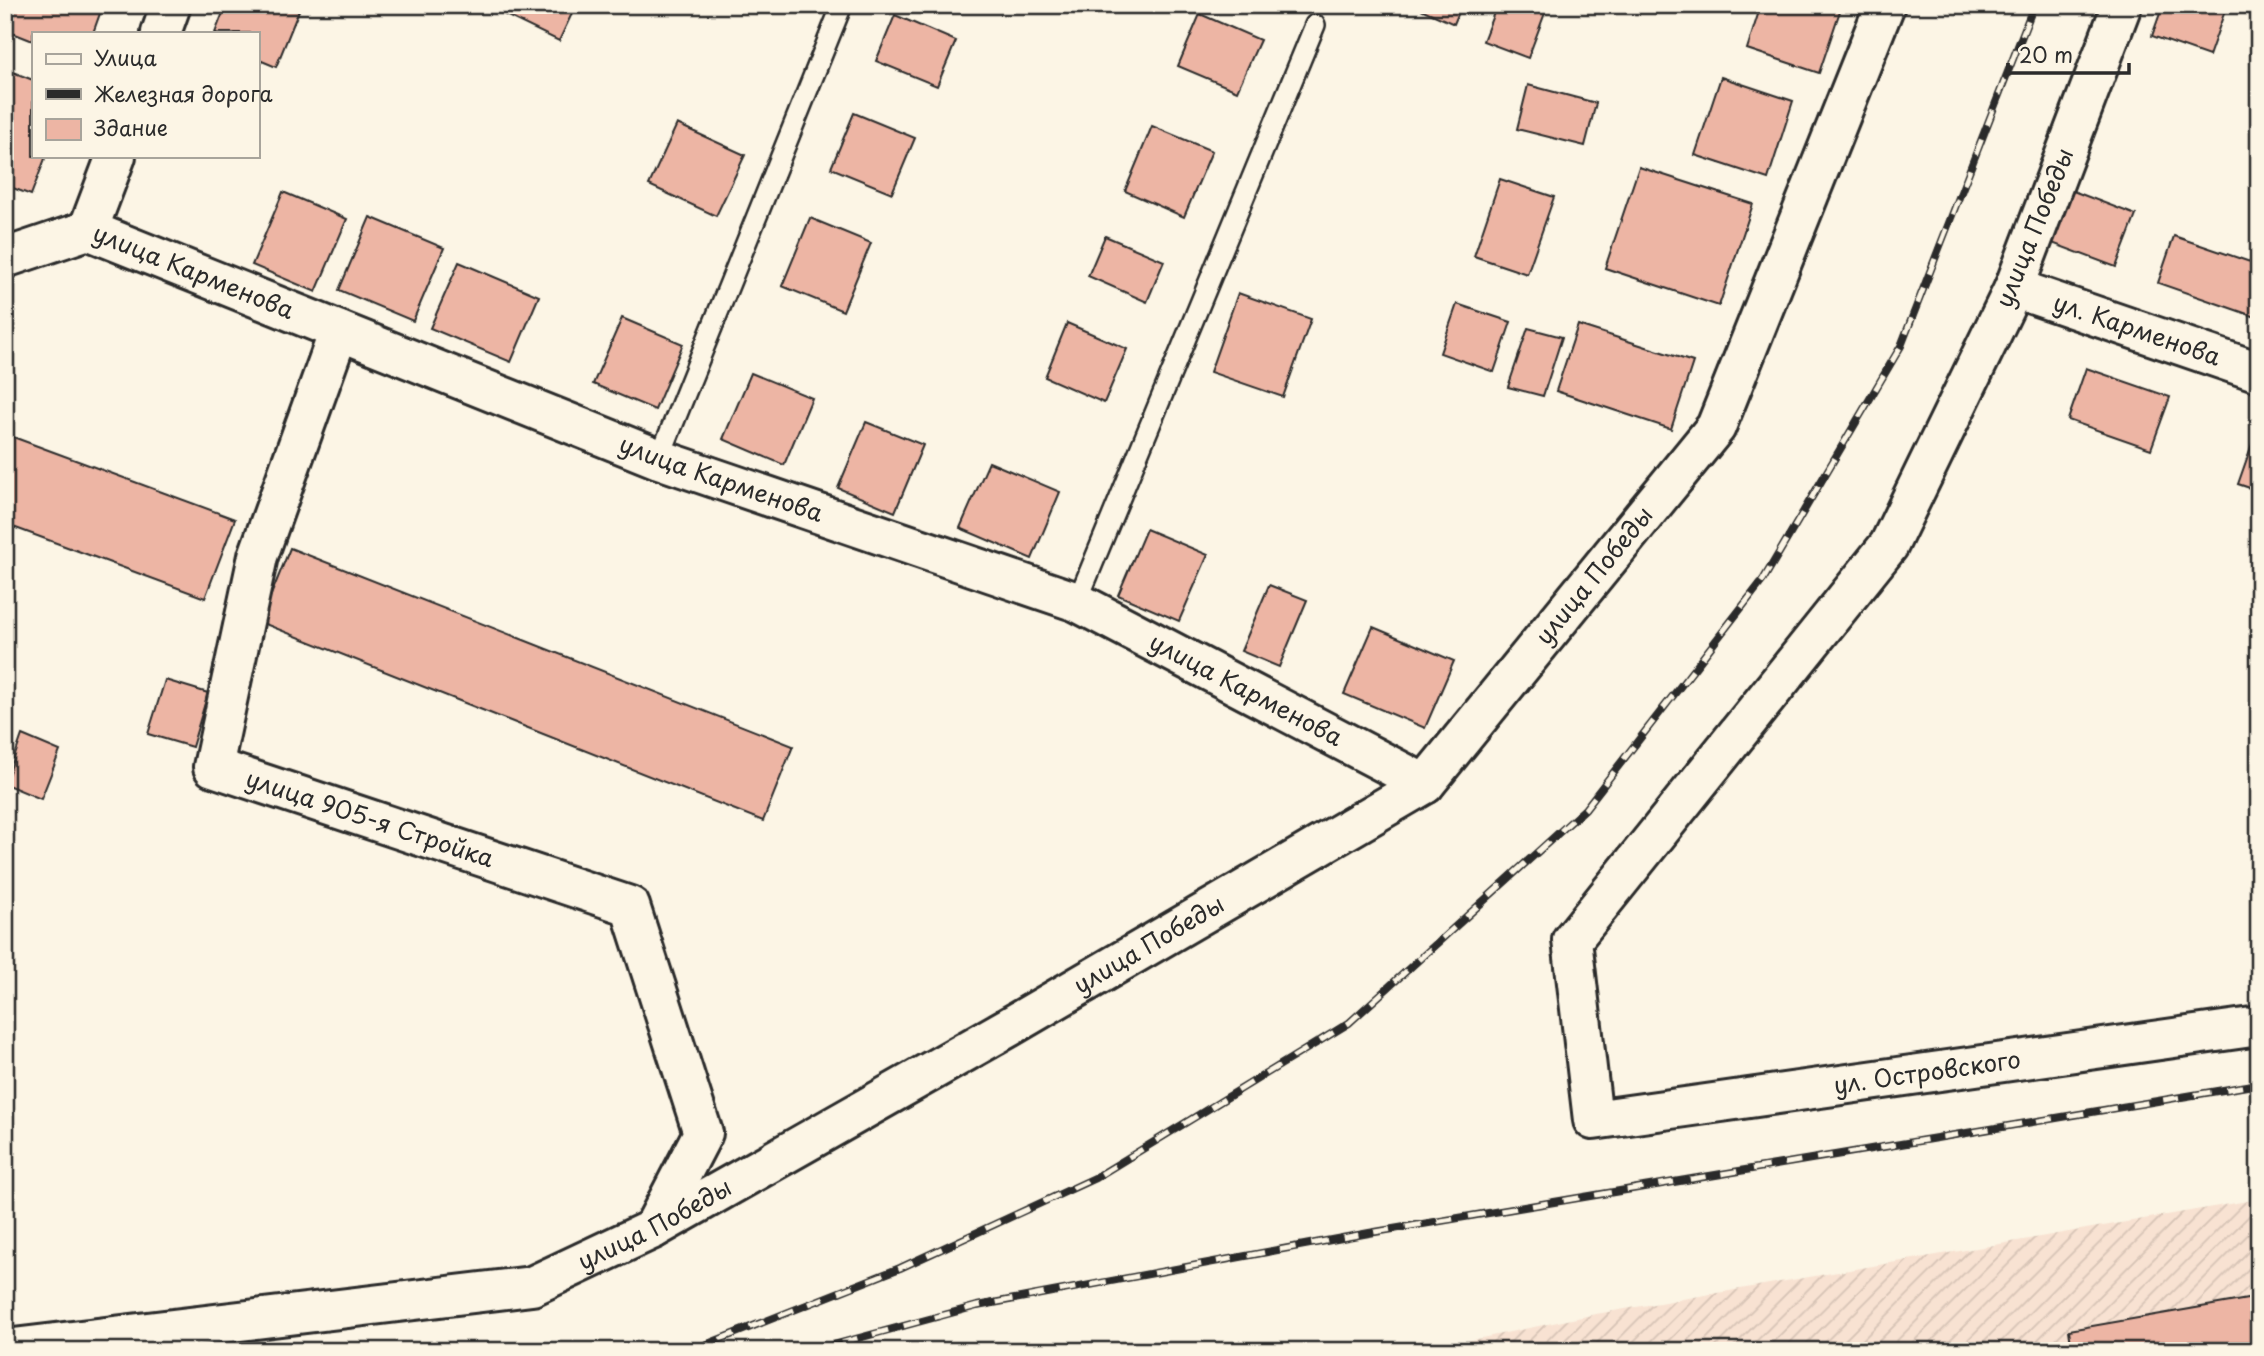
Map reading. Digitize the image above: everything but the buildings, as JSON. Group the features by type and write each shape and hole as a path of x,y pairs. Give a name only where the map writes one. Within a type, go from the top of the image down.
{"street":[{"path":"161,32 172,5"},
{"name":"улица Победы","path":"5,1349 532,1286 653,1229 1009,1027 1425,785 1716,427 1885,5"},
{"name":"улица Победы","path":"1593,1120 1572,940 1889,545 2014,288 2122,5"},
{"path":"88,230 115,158"},
{"name":"улица Карменова","path":"5,258 88,230 659,459 1077,602 1425,785"},
{"name":"ул. Карменова","path":"2014,288 2259,372"},
{"name":"улица 905-я Стройка","path":"339,331 257,556 213,767 630,906 703,1133 653,1229"},
{"name":"ул. Островского","path":"1593,1120 2259,1026"}],"lane":[{"path":"659,459 842,5"},
{"path":"1077,602 1315,25"}],"shaded area":[{"path":"2259,1199 2259,1351 1420,1351 1596,1314"}],"railway":[{"path":"690,1351 900,1268 1095,1178 1349,1023 1585,809 1763,580 1901,346 2034,5"},
{"path":"811,1351 977,1306 1369,1233 2259,1084"}]}
